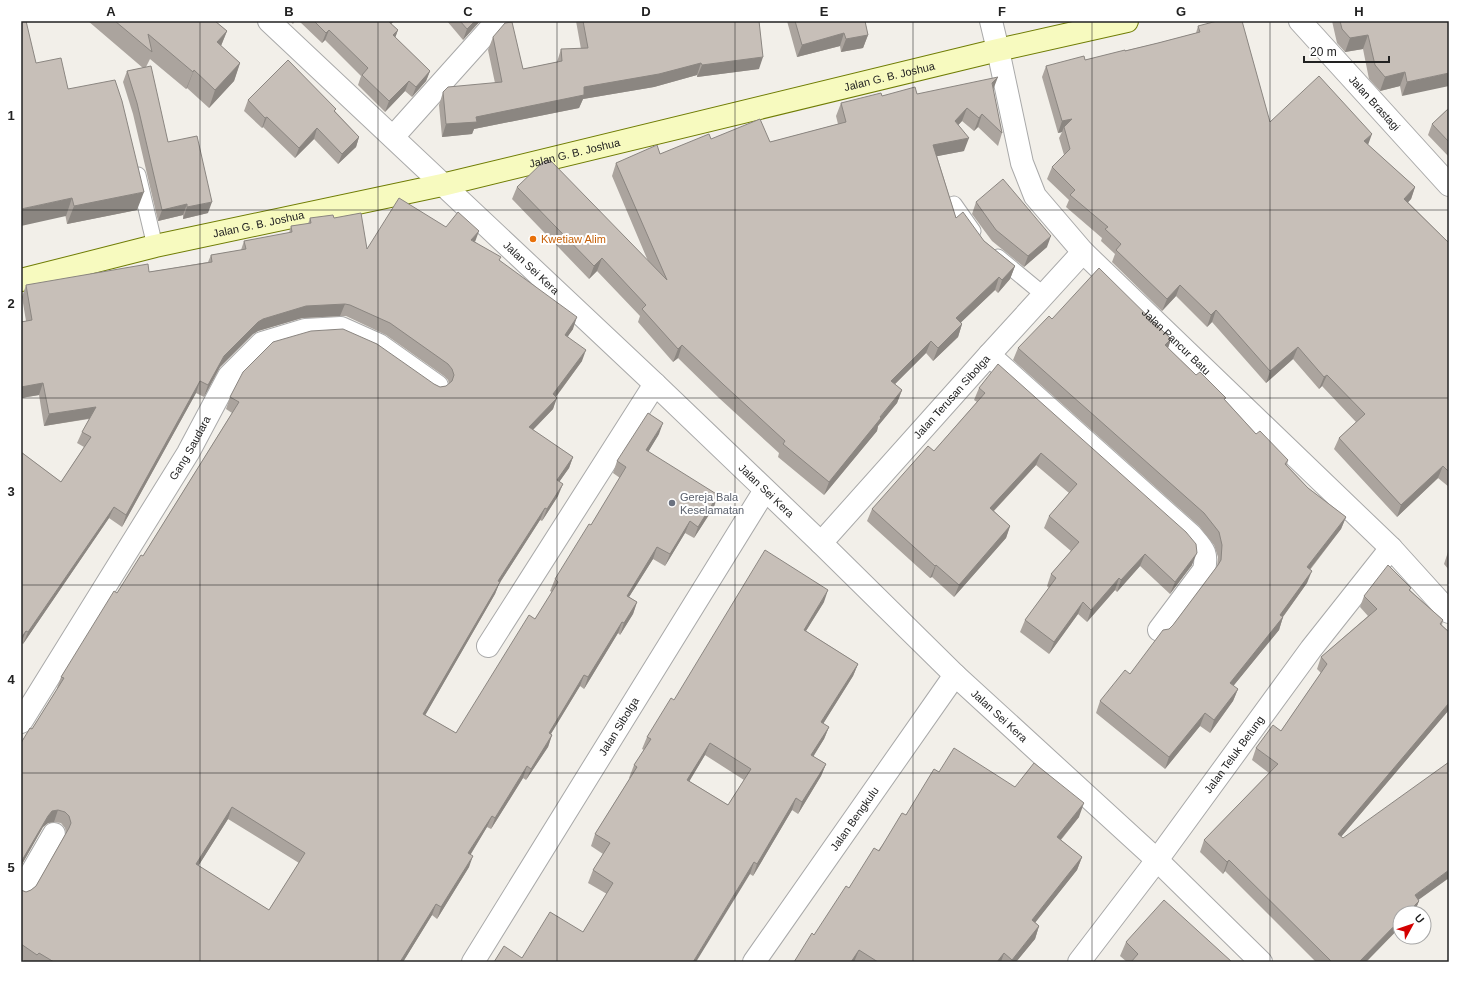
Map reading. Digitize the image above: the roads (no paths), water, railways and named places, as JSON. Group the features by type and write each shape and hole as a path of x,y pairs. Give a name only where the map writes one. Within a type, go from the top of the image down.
{"street":[{"name":"Jalan Sei Kera","path":"269,21 655,384 821,543 955,675 1157,860 1261,962"},
{"path":"393,137 497,21"},
{"name":"Jalan Pancur Batu","path":"991,21 1022,163 1035,196 1083,252 1391,548 1449,612"},
{"name":"Jalan G. B. Joshua","path":"21,280 155,246 442,185 998,50 1086,26 1127,21"},
{"name":"Jalan Brastagi","path":"1300,21 1449,185"},
{"name":"Jalan Terusan Sibolga","path":"821,543 1083,252"},
{"name":"Gang Saudara","path":"21,722 188,453 229,376 262,343 305,330 341,328 379,345 437,386"},
{"path":"989,355 1191,535 1203,549 1207,558 1204,570 1159,630"},
{"path":"488,646 655,384"},
{"name":"Jalan Sibolga","path":"473,962 765,490"},
{"name":"Jalan Teluk Betung","path":"1079,962 1157,860 1312,649 1391,548"},
{"name":"Jalan Bengkulu","path":"754,962 955,675"},
{"path":"21,891 54,834"}],"lane":[{"path":"135,162 155,246"},
{"path":"954,204 982,244 1044,295"}],"place":[{"name":"Kwetiaw Alim","path":"533,239"},
{"name":"Gereja Bala Keselamatan","path":"672,503"}]}
